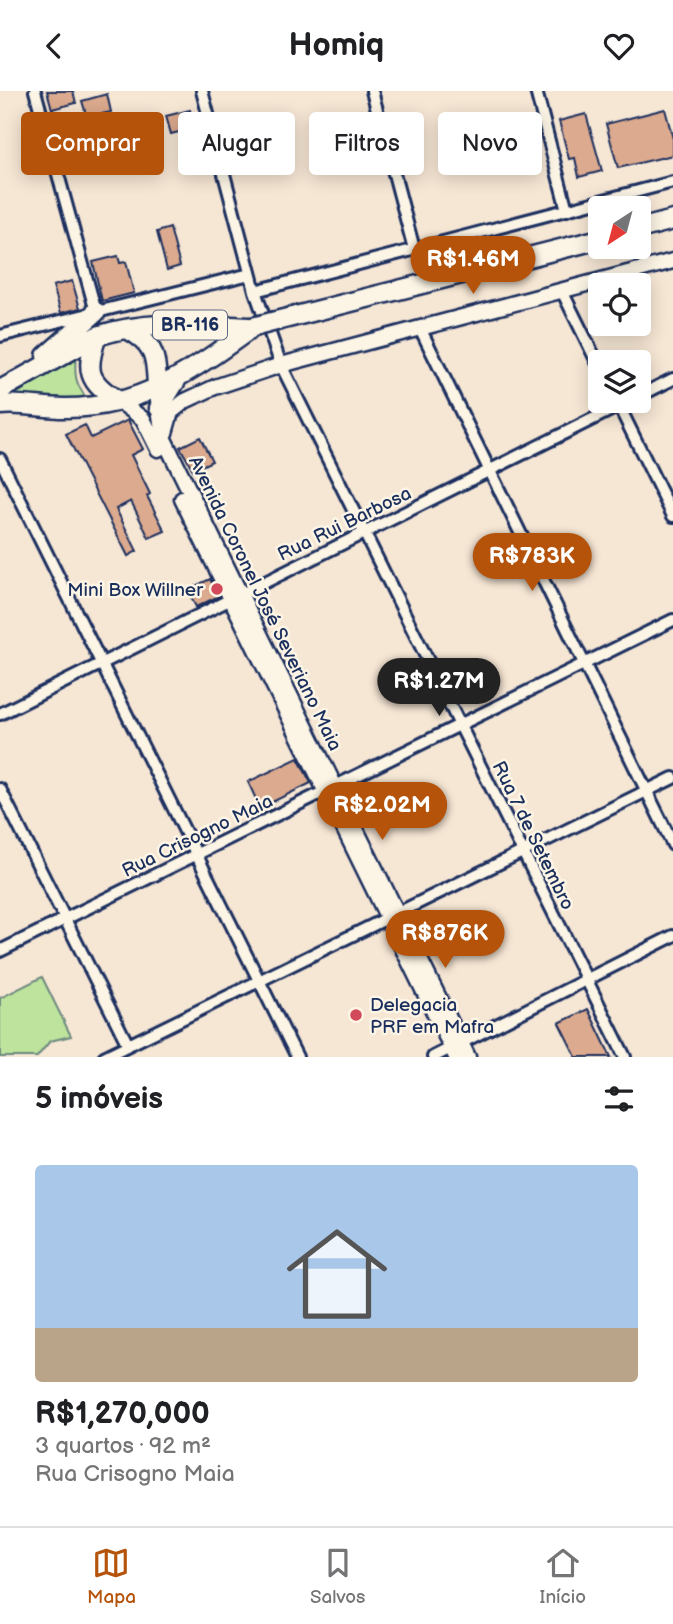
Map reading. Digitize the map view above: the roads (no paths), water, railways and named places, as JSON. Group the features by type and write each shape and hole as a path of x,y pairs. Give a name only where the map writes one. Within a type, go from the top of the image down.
{"highway":[{"path":"651,226 673,221"},
{"name":"BR-116","path":"5,388 97,336 150,324 253,327 588,242"},
{"path":"5,388 96,312"},
{"name":"BR-116","path":"0,405 63,408 91,407 119,401 177,379 253,327"},
{"path":"127,329 149,345 156,359 158,388"},
{"path":"97,336 89,368 101,391 119,401"},
{"path":"159,408 177,379"}],"main road":[{"path":"163,437 171,412 184,401 215,387 281,365 673,261"},
{"name":"Avenida Coronel José Severiano Maia","path":"158,388 163,437 236,596 456,1049 468,1057"},
{"name":"Avenida Coronel José Severiano Maia","path":"119,401 137,413 150,431 236,596"}],"street":[{"path":"35,91 96,312"},
{"name":"Rua 7 de Setembro","path":"202,91 250,274 281,365 625,1057"},
{"path":"372,91 414,250"},
{"path":"536,91 567,209"},
{"path":"255,291 673,182"},
{"path":"0,337 250,274"},
{"path":"562,291 591,350"},
{"path":"419,328 673,845"},
{"path":"651,390 673,379"},
{"name":"Rua Rui Barbosa","path":"0,714 600,413"},
{"path":"626,413 673,516"},
{"path":"0,459 297,1057"},
{"name":"Rua Crisogno Maia","path":"0,951 673,620"},
{"path":"104,1057 673,778"},
{"path":"0,789 128,1045"},
{"path":"433,1057 456,1049 673,936"}],"place":[{"name":"Mini Box Willner","path":"217,589"},
{"name":"Delegacia PRF em Mafra","path":"356,1015"}]}
